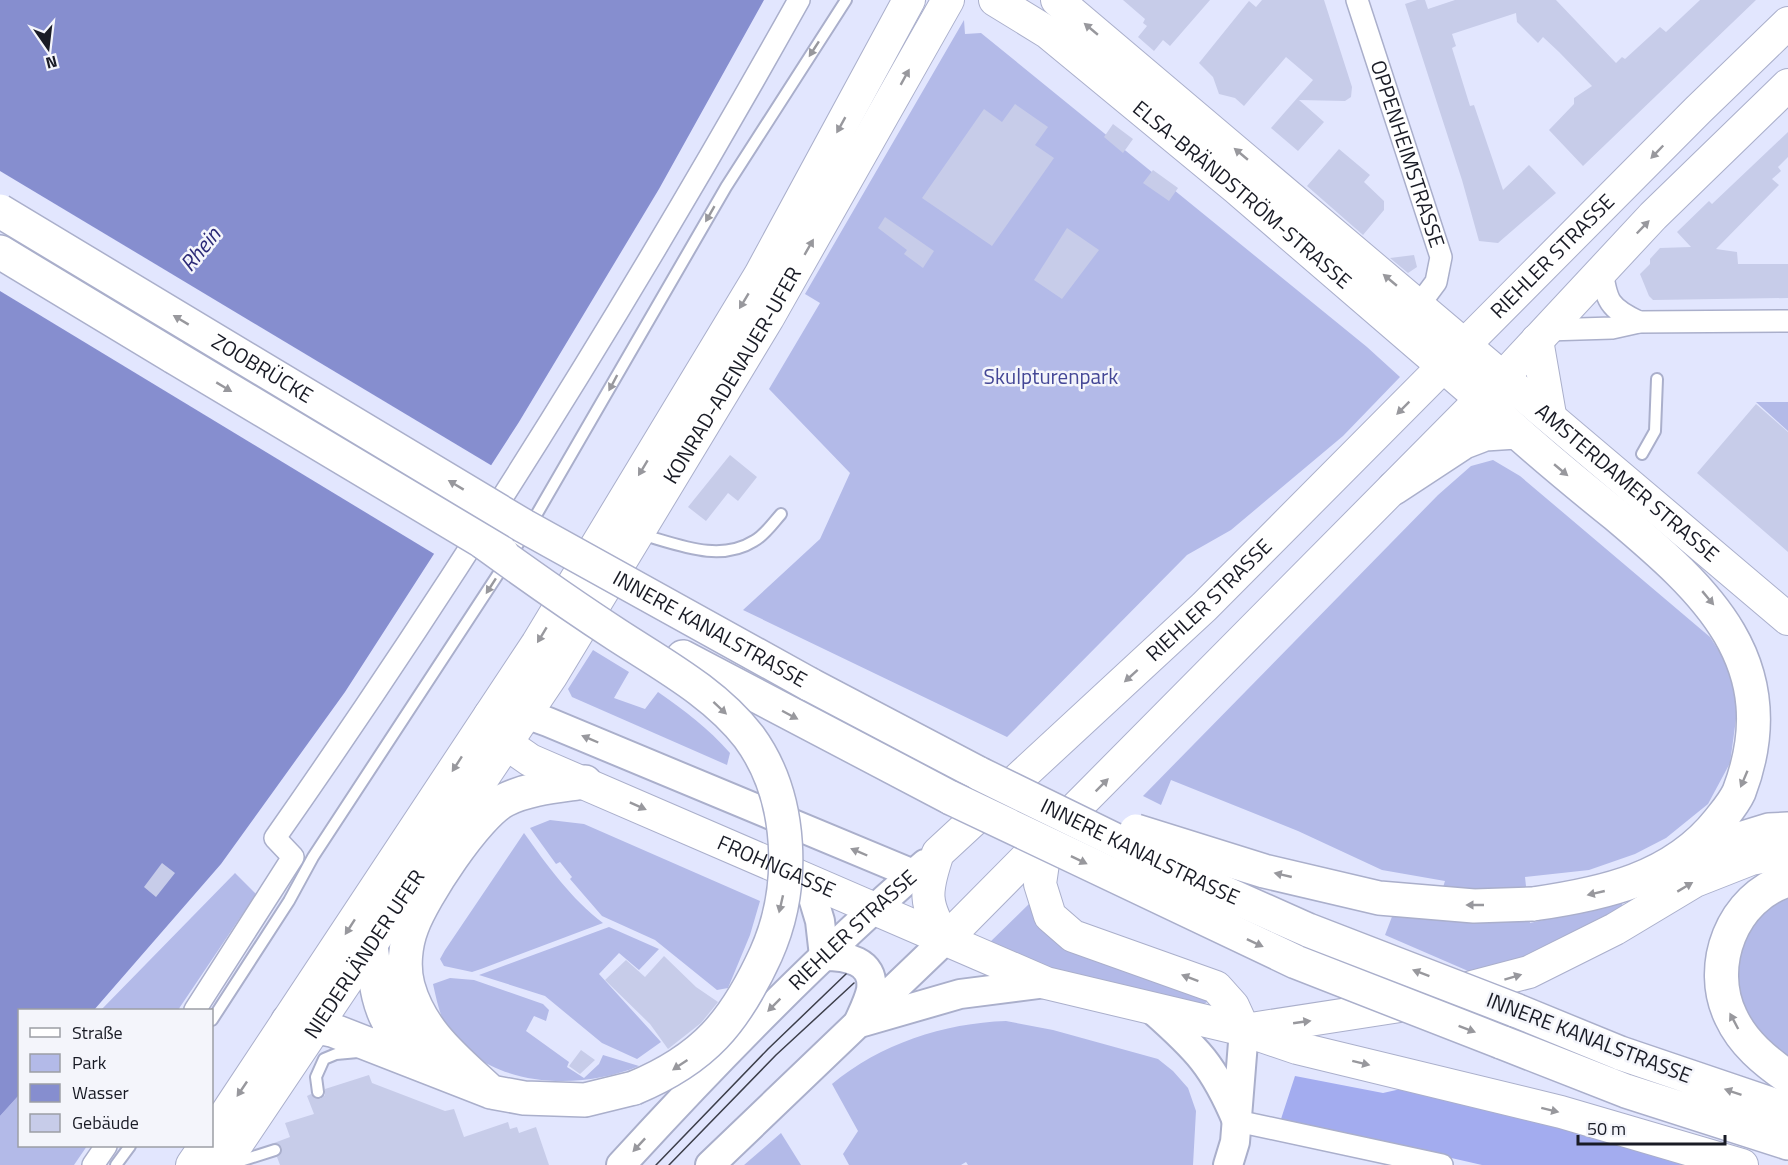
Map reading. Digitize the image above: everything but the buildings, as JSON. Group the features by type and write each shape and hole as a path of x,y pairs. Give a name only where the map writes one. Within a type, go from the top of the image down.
{"highway":[{"name":"ZOOBRÜCKE","path":"0,211 524,526"},
{"name":"ZOOBRÜCKE","path":"0,252 483,542"},
{"path":"1492,388 1516,432 1674,564 1706,595 1721,615 1747,666 1756,716 1749,767 1735,801 1712,830 1685,856"},
{"path":"1394,488 1441,454 1464,442 1485,434 1516,432"},
{"name":"INNERE KANALSTRASSE","path":"524,526 671,609 980,774 1207,885 1308,930 1620,1053 1788,1110"},
{"name":"INNERE KANALSTRASSE","path":"483,542 683,657 951,798 1296,962 1626,1090 1788,1143"},
{"path":"303,1024 332,1030 490,1092 554,1101 585,1100 634,1088 675,1070 701,1051 732,1018 758,972 773,938 784,897 785,850 775,793 762,760 748,737 699,689 557,595 483,542"},
{"path":"980,774 1165,841 1264,871 1379,898 1431,904 1533,904 1619,888 1685,856 1758,833 1788,829"},
{"path":"490,1092 435,1040 416,1008 408,985 406,965 412,926 458,850 489,812 503,801 519,794 585,782"},
{"path":"1788,880 1760,895 1740,915 1726,939 1721,964 1723,992 1730,1017 1744,1039 1768,1063 1788,1077"},
{"path":"371,946 379,996 391,1026 430,1069"}],"main road":[{"name":"KONRAD-ADENAUER-UFER","path":"490,716 537,644 760,275 909,0"},
{"name":"KONRAD-ADENAUER-UFER","path":"507,744 768,318 948,0"},
{"name":"ELSA-BRÄNDSTRÖM-STRASSE","path":"995,0 1047,32 1243,193 1444,367 1492,388"},
{"name":"ELSA-BRÄNDSTRÖM-STRASSE","path":"1057,0 1467,345"},
{"name":"RIEHLER STRASSE","path":"621,1165 696,1083 824,956 1204,607 1467,345 1698,110 1788,23"},
{"name":"RIEHLER STRASSE","path":"710,1165 1046,842 1492,388 1602,269 1788,85"},
{"path":"1542,335 1550,415"},
{"name":"AMSTERDAMER STRASSE","path":"1467,345 1492,388 1550,415 1788,620"},
{"path":"507,744 490,716 526,714 913,874"},
{"name":"NIEDERLÄNDER UFER","path":"223,1165 303,1024 490,716"},
{"name":"NIEDERLÄNDER UFER","path":"213,1134 303,1024 371,946 507,744"},
{"name":"FROHNGASSE","path":"507,744 530,760 1046,983 1244,1030"},
{"path":"1046,842 1040,884 1050,916 1073,936 1216,987 1233,1006 1244,1030 1235,1142 1228,1165"},
{"path":"938,853 928,885 929,906 946,939"},
{"path":"1244,1030 1400,1006 1529,972 1615,929 1695,881 1751,859 1777,854 1788,855"},
{"path":"808,881 820,921 824,956 846,956 858,961 867,970 871,988 858,1023"},
{"path":"876,908 929,906 964,901 1000,886"},
{"path":"858,1023 960,994 1046,983"},
{"path":"1153,1010 1204,1057 1226,1095 1237,1121"},
{"path":"1244,1030 1297,1048 1561,1112 1742,1165"},
{"path":"192,1165 204,1147"}],"street":[{"path":"196,1009 293,857 275,838 385,681 586,364 717,146 799,0"},
{"name":"OPPENHEIMSTRASSE","path":"1357,0 1441,257 1436,282 1419,305"},
{"path":"1602,269 1605,297 1623,315 1639,322"},
{"path":"1542,335 1612,328 1639,322 1788,321"},
{"path":"1237,1121 1442,1165"},
{"path":"93,1165 105,1147"}],"lane":[{"path":"213,1018 289,901 319,847 531,524 726,187 846,0"},
{"path":"1642,454 1655,431 1657,379"},
{"path":"637,533 700,551 734,549 755,541 781,514"},
{"path":"318,1092 316,1077 324,1059 336,1054 380,1050"},
{"path":"116,1165 129,1147"},
{"path":"228,1165 275,1150"}],"green space":[{"name":"Skulpturenpark","path":"964,20 965,34 981,33 1367,347 1400,377 1343,436 1231,530 1187,555 1007,737 743,610 820,539 850,473 769,389 820,303 805,294"},
{"path":"1756,402 1788,402 1788,431"},
{"path":"1493,460 1520,476 1710,637 1726,662 1739,697 1730,763 1708,804 1666,838 1635,854 1589,870 1525,877 1530,923 1621,902 1626,912 1482,977 1385,935 1393,914 1433,918 1445,881 1382,870 1298,831 1171,780 1161,805 1143,796 1438,495 1471,466"},
{"path":"593,650 629,672 614,698 645,709 658,692 696,720 722,744 730,753 727,765 572,697 568,689"},
{"path":"550,820 584,824 760,901 750,935 728,988 717,990 655,940 602,916 570,879 572,877 560,862 556,864 530,828"},
{"path":"524,833 570,893 603,923 472,972 444,966 440,959 445,950"},
{"path":"235,873 256,894 179,1009 102,1009"},
{"path":"1788,893 1788,1065 1770,1051 1736,1001 1741,935 1777,898"},
{"path":"1033,900 1208,997 1207,1002 1204,1004 1158,1000 1098,986 987,945"},
{"path":"609,927 659,949 639,970 619,953 599,974 661,1042 637,1059 602,1043 545,996 479,975"},
{"path":"450,978 474,980 543,1004 549,1010 546,1021 534,1016 526,1031 569,1062 567,1067 584,1078 599,1064 603,1055 639,1066 588,1079 560,1081 533,1079 507,1072 483,1061 462,1045 445,1024 441,1015 433,984"},
{"path":"1006,1021 1053,1030 1158,1059 1188,1088 1196,1111 1193,1165 968,1165 966,1162 961,1165 849,1165 843,1154 858,1131 832,1084 871,1058 914,1038 959,1026"},
{"path":"18,1096 18,1147 86,1147 74,1165 0,1165 0,1116"},
{"path":"781,1133 801,1165 744,1165"}],"shaded area":[{"path":"1295,1076 1383,1093 1414,1086 1704,1165 1482,1165 1281,1119"}],"water":[{"name":"Rhein","path":"0,0 764,0 659,189 519,422 345,692 221,864 95,1009 18,1009 18,1096 0,1116"}],"pier":[{"path":"0,171 494,467 436,555 0,291"}],"tram line":[{"path":"656,1165 768,1049 846,974"},
{"path":"669,1165 776,1055 854,983"}]}
